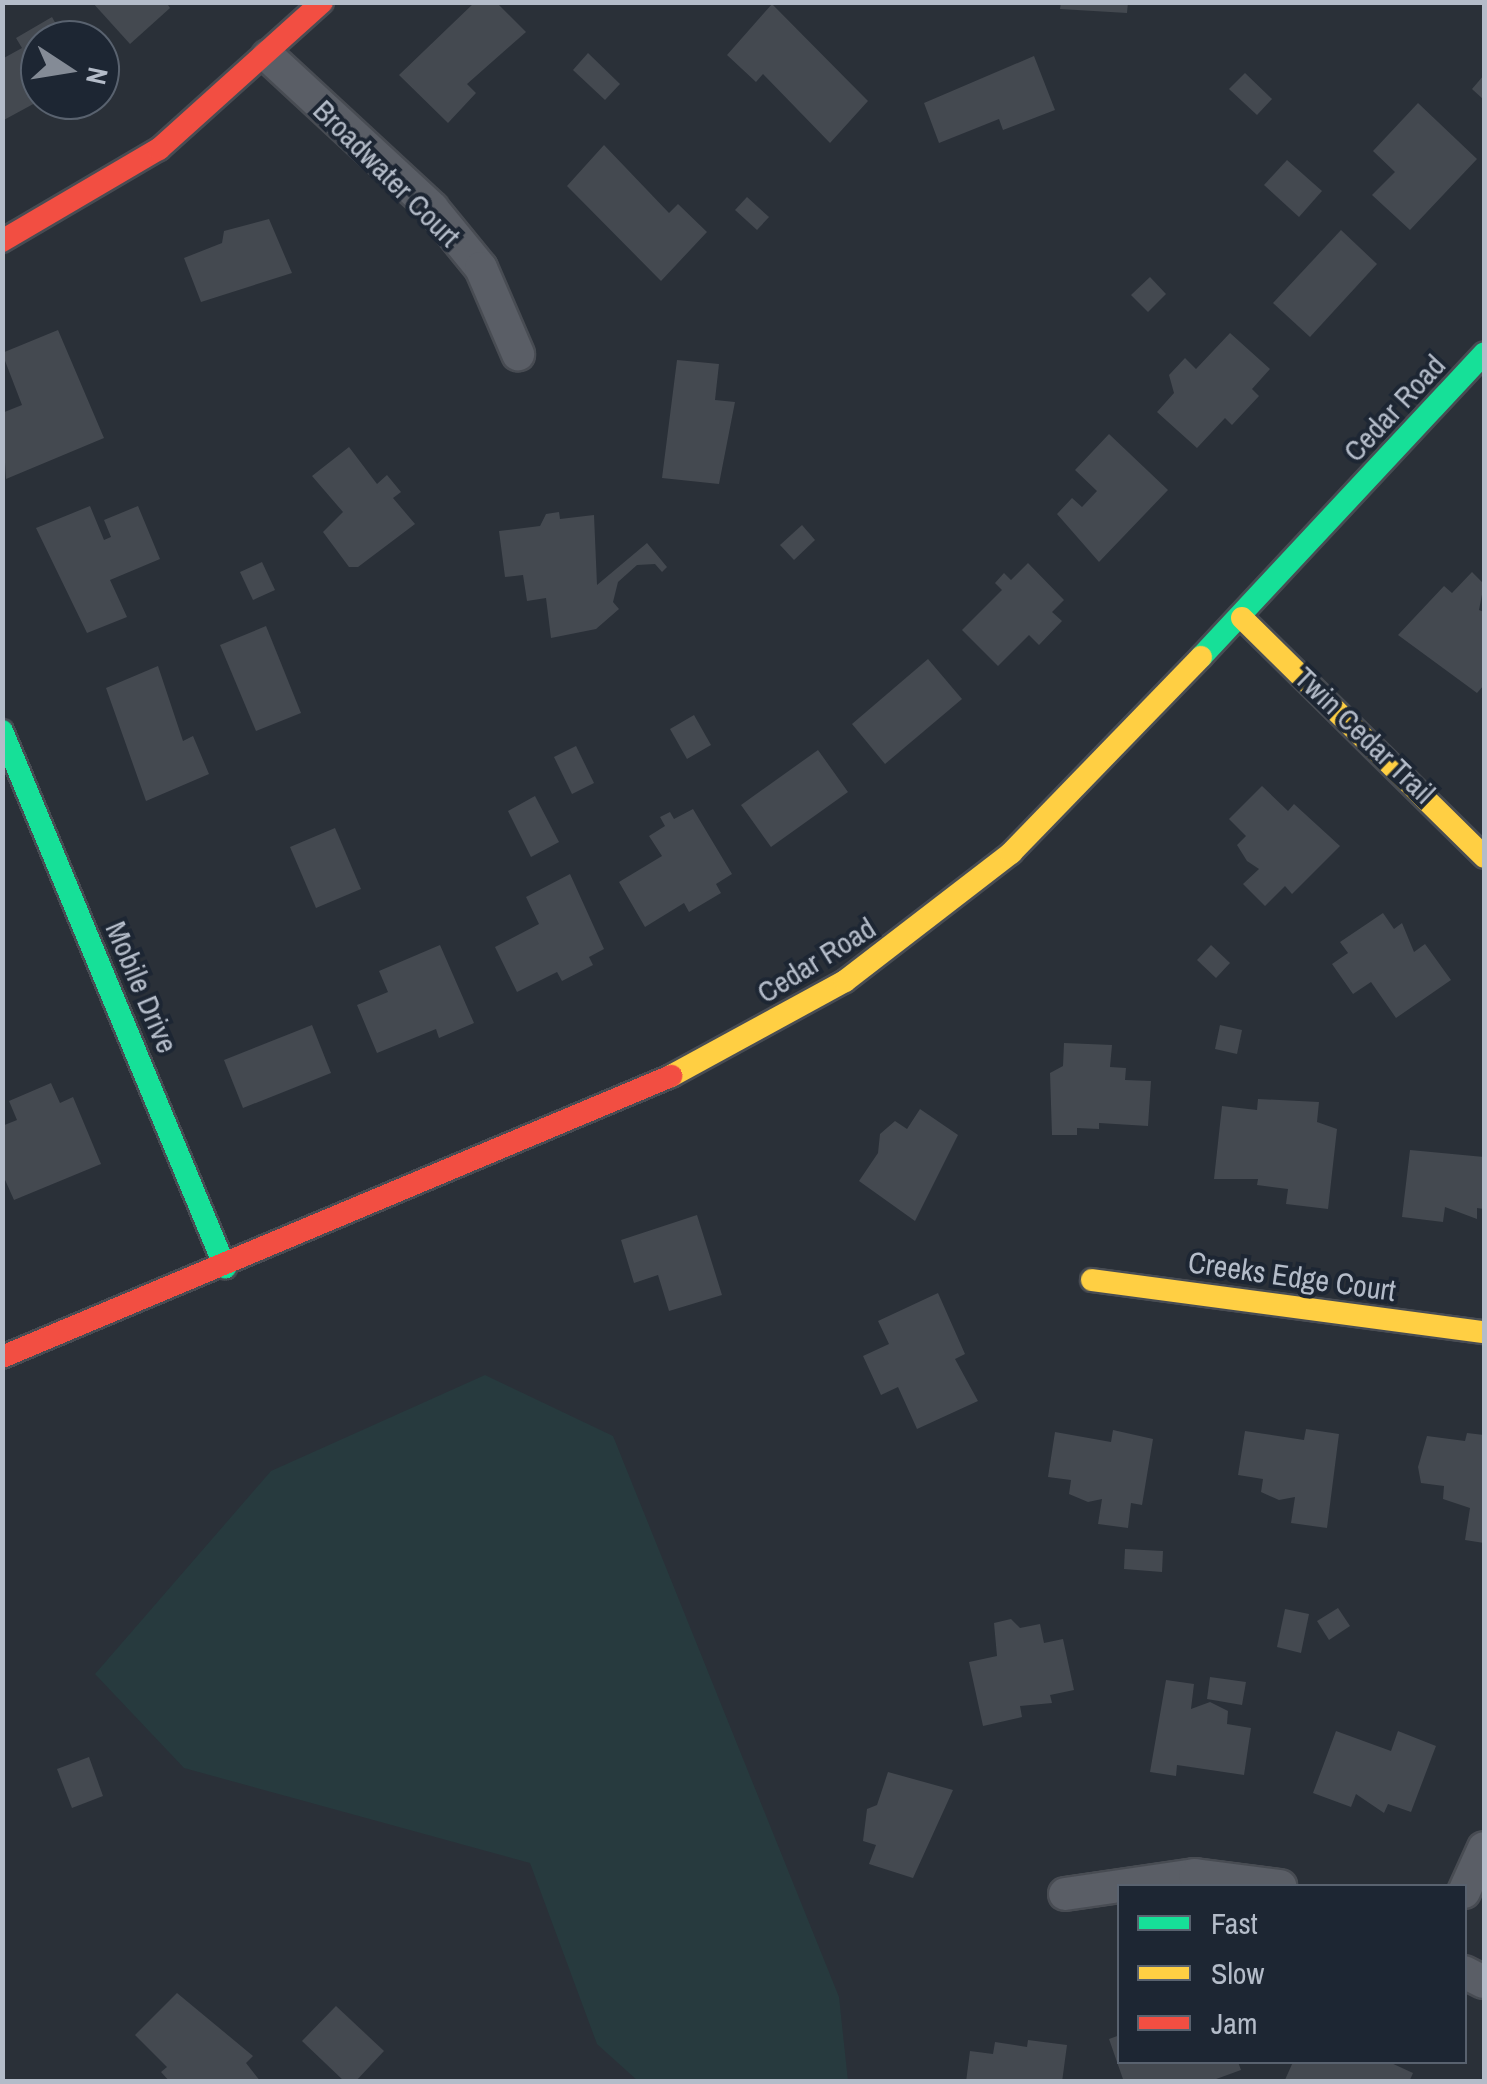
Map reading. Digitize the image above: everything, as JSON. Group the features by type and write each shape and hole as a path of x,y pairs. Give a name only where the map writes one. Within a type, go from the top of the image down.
{"street":[{"path":"2,241 159,149 268,56 322,2"},
{"name":"Broadwater Court","path":"268,56 432,208 481,268 518,354"},
{"name":"Cedar Road","path":"2,1357 638,1094 845,981 1011,853 1242,618 1484,354"},
{"name":"Twin Cedar Trail","path":"1242,618 1484,857"},
{"name":"Mobile Drive","path":"2,730 225,1267"},
{"name":"Creeks Edge Court","path":"1092,1280 1484,1332"},
{"path":"1467,1885 1484,1848"},
{"path":"1133,1884 1195,1875 1265,1884"},
{"path":"1065,1894 1117,1886"}],"green space":[{"path":"485,1375 613,1436 839,1997 848,2081 638,2081 597,2044 530,1863 184,1768 95,1674 271,1471"}],"building":[{"path":"92,2 166,2 170,8 130,44 120,33 120,20 108,20"},
{"path":"475,2 496,2 526,32 467,84 476,93 448,123 399,75"},
{"path":"1061,2 1128,2 1127,13 1060,9"},
{"path":"772,4 868,101 830,143 763,74 756,82 727,55"},
{"path":"20,49 20,111 2,121 2,59"},
{"path":"588,53 620,84 605,100 573,70"},
{"path":"1034,56 1055,110 1003,130 999,119 939,143 924,103"},
{"path":"1245,73 1272,99 1257,115 1229,89"},
{"path":"1484,75 1484,100 1472,89"},
{"path":"1418,103 1477,159 1410,230 1372,195 1395,172 1373,151"},
{"path":"604,145 669,213 678,204 707,232 661,281 567,186"},
{"path":"1287,160 1322,191 1299,217 1264,185"},
{"path":"747,197 769,217 757,230 735,210"},
{"path":"269,219 292,273 201,302 184,258 222,243 224,231"},
{"path":"1341,230 1377,264 1310,337 1273,303"},
{"path":"1150,277 1166,294 1148,312 1131,295"},
{"path":"58,330 104,438 6,479 2,413 22,405 2,353"},
{"path":"1230,333 1270,369 1252,389 1259,396 1232,425 1225,418 1197,448 1157,412 1174,393 1169,375 1185,358 1196,369"},
{"path":"677,360 719,364 715,400 735,402 719,484 662,478"},
{"path":"1109,434 1168,490 1099,562 1057,514 1072,498 1082,507 1097,491 1075,470"},
{"path":"349,447 377,484 387,475 401,492 393,498 415,524 358,567 349,567 323,532 343,512 312,476"},
{"path":"90,506 104,540 111,537 104,520 138,506 160,559 110,580 127,617 87,633 36,528"},
{"path":"559,512 560,519 594,515 597,585 647,543 667,567 662,572 655,564 637,565 618,582 613,602 619,609 596,629 551,638 546,598 527,601 523,575 505,577 499,531 540,526 546,514"},
{"path":"802,525 815,540 794,560 780,545"},
{"path":"262,562 275,590 253,600 240,572"},
{"path":"1028,563 1064,600 1052,612 1062,621 1039,645 1029,635 998,666 962,630 1002,590 995,583 1004,573 1011,580"},
{"path":"1472,572 1484,584 1479,610 1484,612 1484,685 1477,693 1398,635 1444,586 1452,593"},
{"path":"266,626 301,713 256,731 220,645"},
{"path":"928,659 962,699 885,764 852,724"},
{"path":"158,666 183,741 193,736 209,774 146,801 106,688"},
{"path":"694,715 711,745 687,759 670,729"},
{"path":"576,746 594,783 572,794 554,757"},
{"path":"818,750 848,792 771,847 741,805"},
{"path":"1262,786 1288,811 1294,804 1340,846 1292,894 1285,886 1265,906 1243,884 1259,869 1247,861 1237,845 1246,836 1229,819"},
{"path":"535,796 559,842 531,857 508,811"},
{"path":"693,809 732,874 716,884 721,893 689,912 684,903 645,927 619,882 662,856 649,836 665,826 660,817 670,812 674,819"},
{"path":"335,828 361,889 316,908 290,847"},
{"path":"570,874 604,949 589,957 593,965 562,981 557,972 517,992 495,947 539,924 526,897"},
{"path":"1383,913 1394,929 1402,923 1414,952 1425,944 1451,980 1396,1018 1371,982 1353,994 1332,964 1348,953 1340,942"},
{"path":"440,945 474,1023 439,1038 436,1029 377,1053 357,1005 388,992 379,971"},
{"path":"1211,945 1230,963 1216,978 1197,960"},
{"path":"312,1025 331,1073 243,1108 224,1060"},
{"path":"1220,1025 1242,1030 1237,1054 1215,1049"},
{"path":"1064,1043 1112,1045 1110,1067 1126,1068 1125,1080 1151,1081 1148,1126 1099,1123 1099,1129 1077,1128 1077,1135 1052,1135 1050,1073 1063,1066"},
{"path":"51,1083 60,1103 73,1097 101,1164 14,1200 2,1173 2,1126 17,1120 9,1101"},
{"path":"1258,1099 1319,1102 1317,1122 1337,1129 1328,1209 1286,1204 1288,1189 1257,1185 1258,1179 1214,1179 1222,1106 1257,1110"},
{"path":"920,1109 958,1135 915,1221 859,1181 878,1153 880,1134 895,1121 907,1129"},
{"path":"1410,1150 1484,1157 1484,1209 1477,1208 1477,1219 1445,1207 1443,1222 1402,1217"},
{"path":"697,1215 722,1295 669,1311 658,1275 634,1283 621,1240"},
{"path":"938,1293 965,1354 955,1359 978,1401 917,1429 898,1387 881,1395 863,1356 889,1344 878,1321"},
{"path":"1306,1429 1339,1434 1327,1528 1291,1523 1295,1497 1279,1500 1261,1492 1263,1479 1238,1475 1245,1431 1304,1440"},
{"path":"1113,1430 1153,1439 1142,1505 1131,1503 1128,1528 1098,1524 1102,1499 1088,1502 1069,1494 1071,1480 1048,1477 1055,1432 1111,1442"},
{"path":"1467,1433 1484,1435 1484,1543 1465,1540 1470,1508 1443,1499 1444,1486 1421,1483 1418,1467 1427,1436 1465,1441"},
{"path":"1125,1549 1163,1551 1162,1572 1124,1569"},
{"path":"1338,1608 1350,1626 1329,1640 1317,1621"},
{"path":"1285,1609 1309,1614 1301,1653 1277,1647"},
{"path":"1011,1619 1020,1628 1040,1624 1044,1643 1063,1639 1074,1690 1050,1695 1052,1703 1020,1706 1022,1717 983,1726 969,1662 997,1656 994,1623"},
{"path":"1210,1677 1246,1682 1242,1705 1207,1699"},
{"path":"1166,1680 1194,1684 1191,1709 1210,1702 1228,1711 1227,1724 1251,1728 1244,1775 1177,1765 1176,1776 1150,1772"},
{"path":"1336,1731 1391,1751 1398,1731 1436,1746 1411,1812 1388,1804 1384,1813 1356,1794 1351,1807 1313,1793"},
{"path":"89,1757 103,1796 72,1808 57,1769"},
{"path":"888,1772 953,1790 913,1878 869,1864 876,1845 863,1841 867,1809 877,1805"},
{"path":"177,1993 253,2056 246,2063 261,2082 170,2082 161,2072 167,2067 135,2035"},
{"path":"336,2006 384,2051 355,2082 345,2082 302,2041"},
{"path":"1117,2036 1117,2062 1109,2039"},
{"path":"1028,2040 1067,2045 1062,2082 966,2082 970,2051 993,2054 995,2042 1027,2047"},
{"path":"1118,2064 1239,2064 1241,2070 1208,2082 1124,2082"},
{"path":"1292,2064 1393,2064 1413,2073 1409,2082 1284,2082"}],"traffic: fast":[{"path":"1201,657 1484,354"},
{"path":"2,731 225,1267"}],"traffic: slow":[{"path":"1242,618 1484,857"},
{"path":"671,1076 845,981 1011,853 1201,657"},
{"path":"1092,1280 1484,1332"}],"traffic: jam":[{"path":"2,241 159,149 322,2"},
{"path":"2,1357 671,1076"}]}
